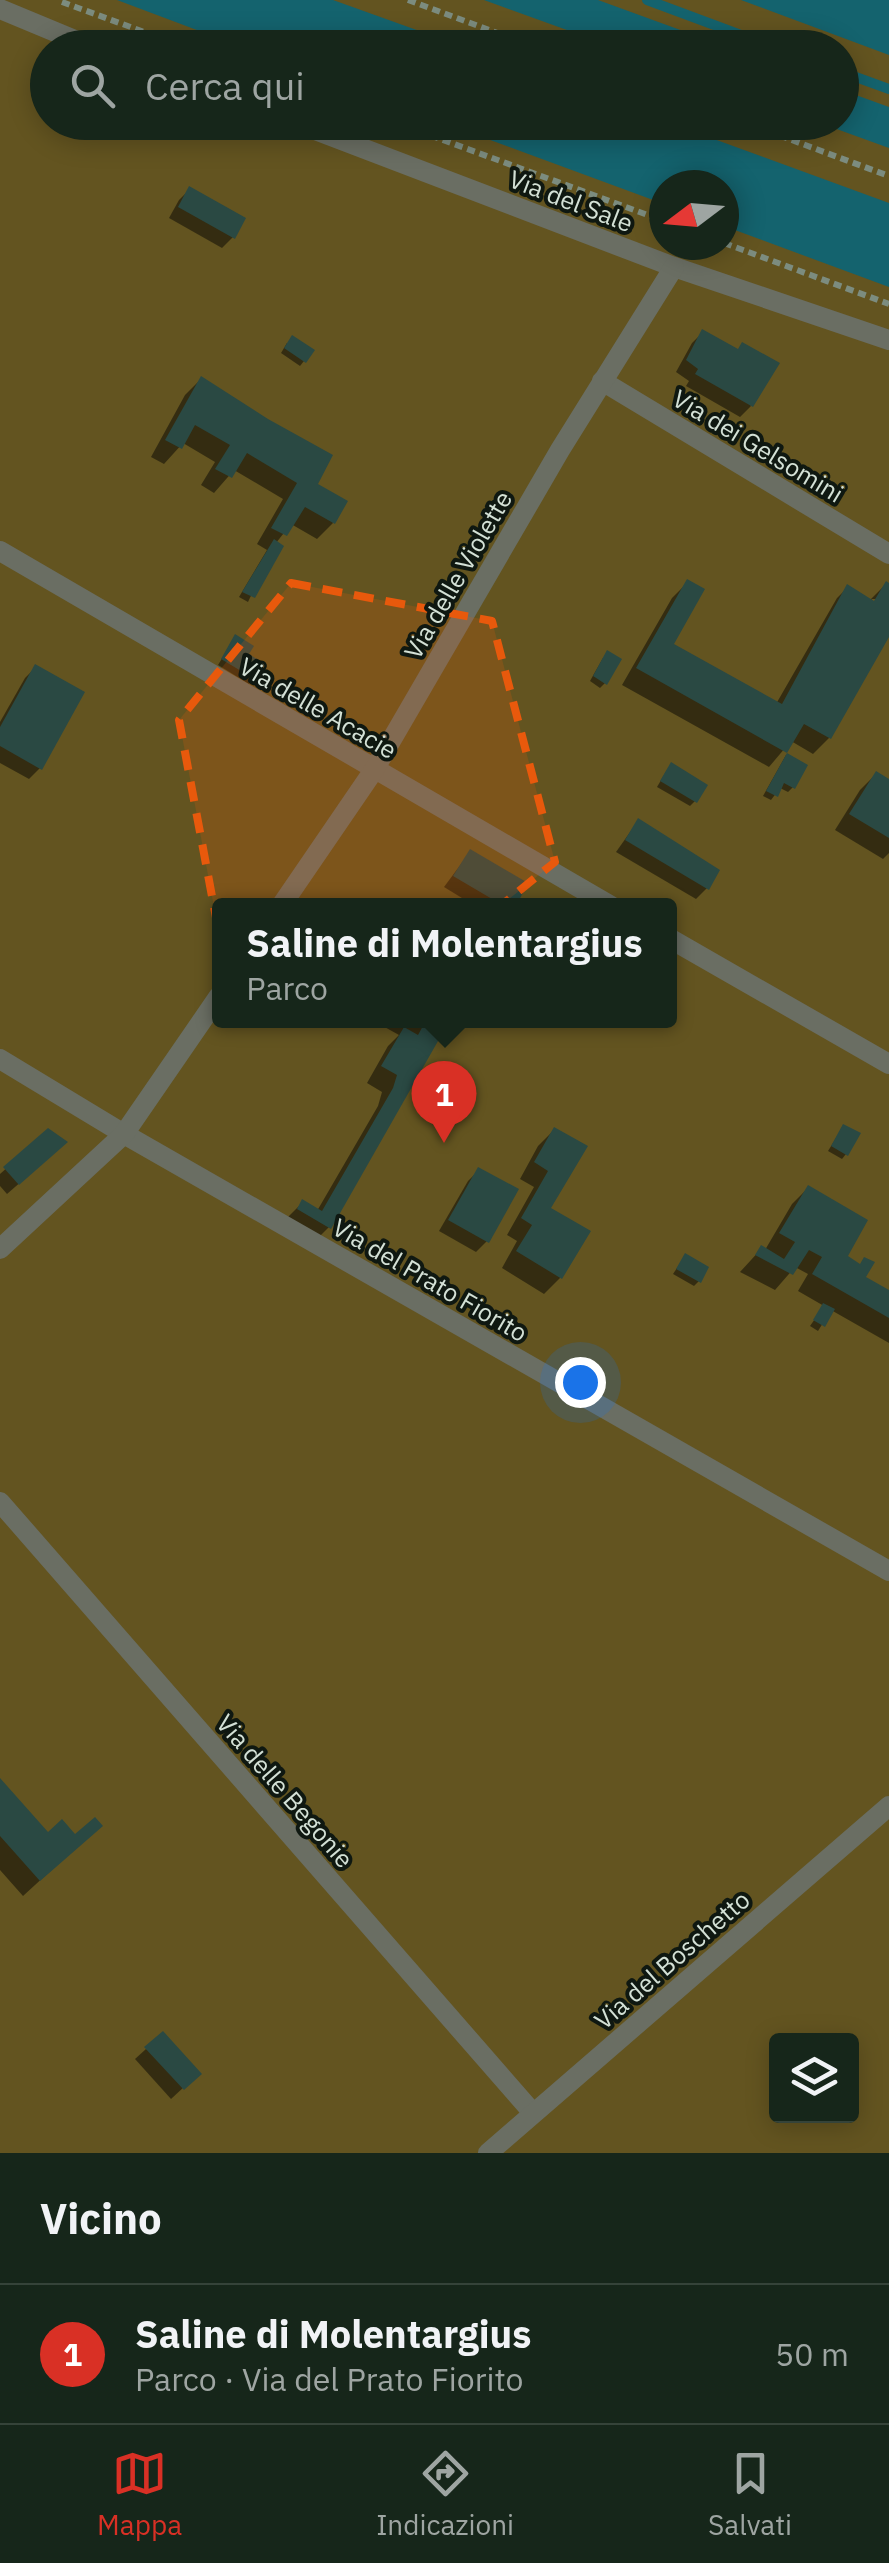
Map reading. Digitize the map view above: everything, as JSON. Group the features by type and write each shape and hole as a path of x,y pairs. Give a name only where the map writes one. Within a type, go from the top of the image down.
{"street":[{"path":"0,9 51,30"},
{"name":"Via del Sale","path":"341,140 674,267 889,340"},
{"name":"Via delle Violette","path":"286,898 374,770 602,381 674,267"},
{"name":"Via dei Gelsomini","path":"602,381 889,554"},
{"name":"Via delle Acacie","path":"0,551 598,898"},
{"path":"677,943 889,1064"},
{"path":"0,1249 124,1134 212,1006"},
{"name":"Via del Prato Fiorito","path":"0,1059 124,1134 889,1571"},
{"name":"Via delle Begonie","path":"0,1502 533,2113"},
{"name":"Via del Boschetto","path":"488,2153 889,1806"}],"path":[{"path":"57,0 139,30"},
{"path":"408,0 489,30"},
{"path":"443,140 649,216"},
{"path":"792,140 889,176"},
{"path":"739,249 889,304"}],"highlighted area":[{"path":"291,583 492,621 555,862 418,972 217,923 179,720"}],"shaded area":[{"path":"0,0 889,0 889,2153 0,2153"}],"water":[{"path":"117,0 333,0 417,30 197,30"},
{"path":"484,0 598,0 680,30 567,30"},
{"path":"741,0 889,0 889,55 859,44 859,30 822,30"},
{"path":"859,96 889,107 889,148 859,137"},
{"path":"490,140 717,140 889,203 889,287 739,232 739,170 649,170 649,198"}],"building":[{"path":"189,186 246,218 235,239 178,207"},
{"path":"702,329 738,349 742,342 780,363 753,407 695,374 698,369 686,360"},
{"path":"292,335 315,350 306,363 284,348"},
{"path":"201,376 333,455 318,484 348,501 335,524 305,507 287,536 271,528 297,483 247,453 232,478 215,469 230,445 195,425 182,449 165,440"},
{"path":"274,539 284,546 255,598 242,592"},
{"path":"687,579 705,589 674,644 782,704 847,584 874,601 886,581 889,583 889,637 831,739 804,724 787,753 636,668"},
{"path":"235,634 254,646 249,654 265,664 256,680 221,659"},
{"path":"607,650 622,659 607,685 593,676"},
{"path":"35,664 85,692 42,770 0,746 0,727"},
{"path":"787,753 808,765 795,789 784,783 778,797 766,791"},
{"path":"671,762 708,785 697,803 660,781"},
{"path":"876,771 889,779 889,838 849,814"},
{"path":"638,818 720,870 709,890 625,840"},
{"path":"470,849 528,883 520,898 490,898 453,876"},
{"path":"403,1028 418,1035 422,1028 445,1028 331,1229 297,1209 302,1199 322,1211 393,1088 397,1075 381,1066"},
{"path":"843,1124 861,1133 848,1156 831,1146"},
{"path":"554,1127 588,1146 551,1208 591,1231 562,1279 516,1251 532,1225 521,1218 548,1171 534,1162"},
{"path":"48,1128 68,1142 19,1185 3,1167"},
{"path":"478,1167 519,1189 489,1243 448,1220"},
{"path":"808,1185 868,1220 848,1256 860,1264 864,1257 875,1262 866,1277 889,1290 889,1318 812,1274 822,1257 809,1250 793,1275 755,1255 761,1245 784,1259 795,1242 779,1233"},
{"path":"685,1253 709,1267 701,1283 676,1269"},
{"path":"823,1303 835,1309 825,1327 813,1320"},
{"path":"0,1778 48,1832 62,1819 75,1834 95,1817 103,1826 40,1881 0,1836"},
{"path":"163,2031 202,2074 184,2090 144,2047"}],"waterway":[{"path":"647,0 728,30"},
{"path":"859,78 889,89"}],"place":[{"name":"Saline di Molentargius","path":"444,1143"}]}
